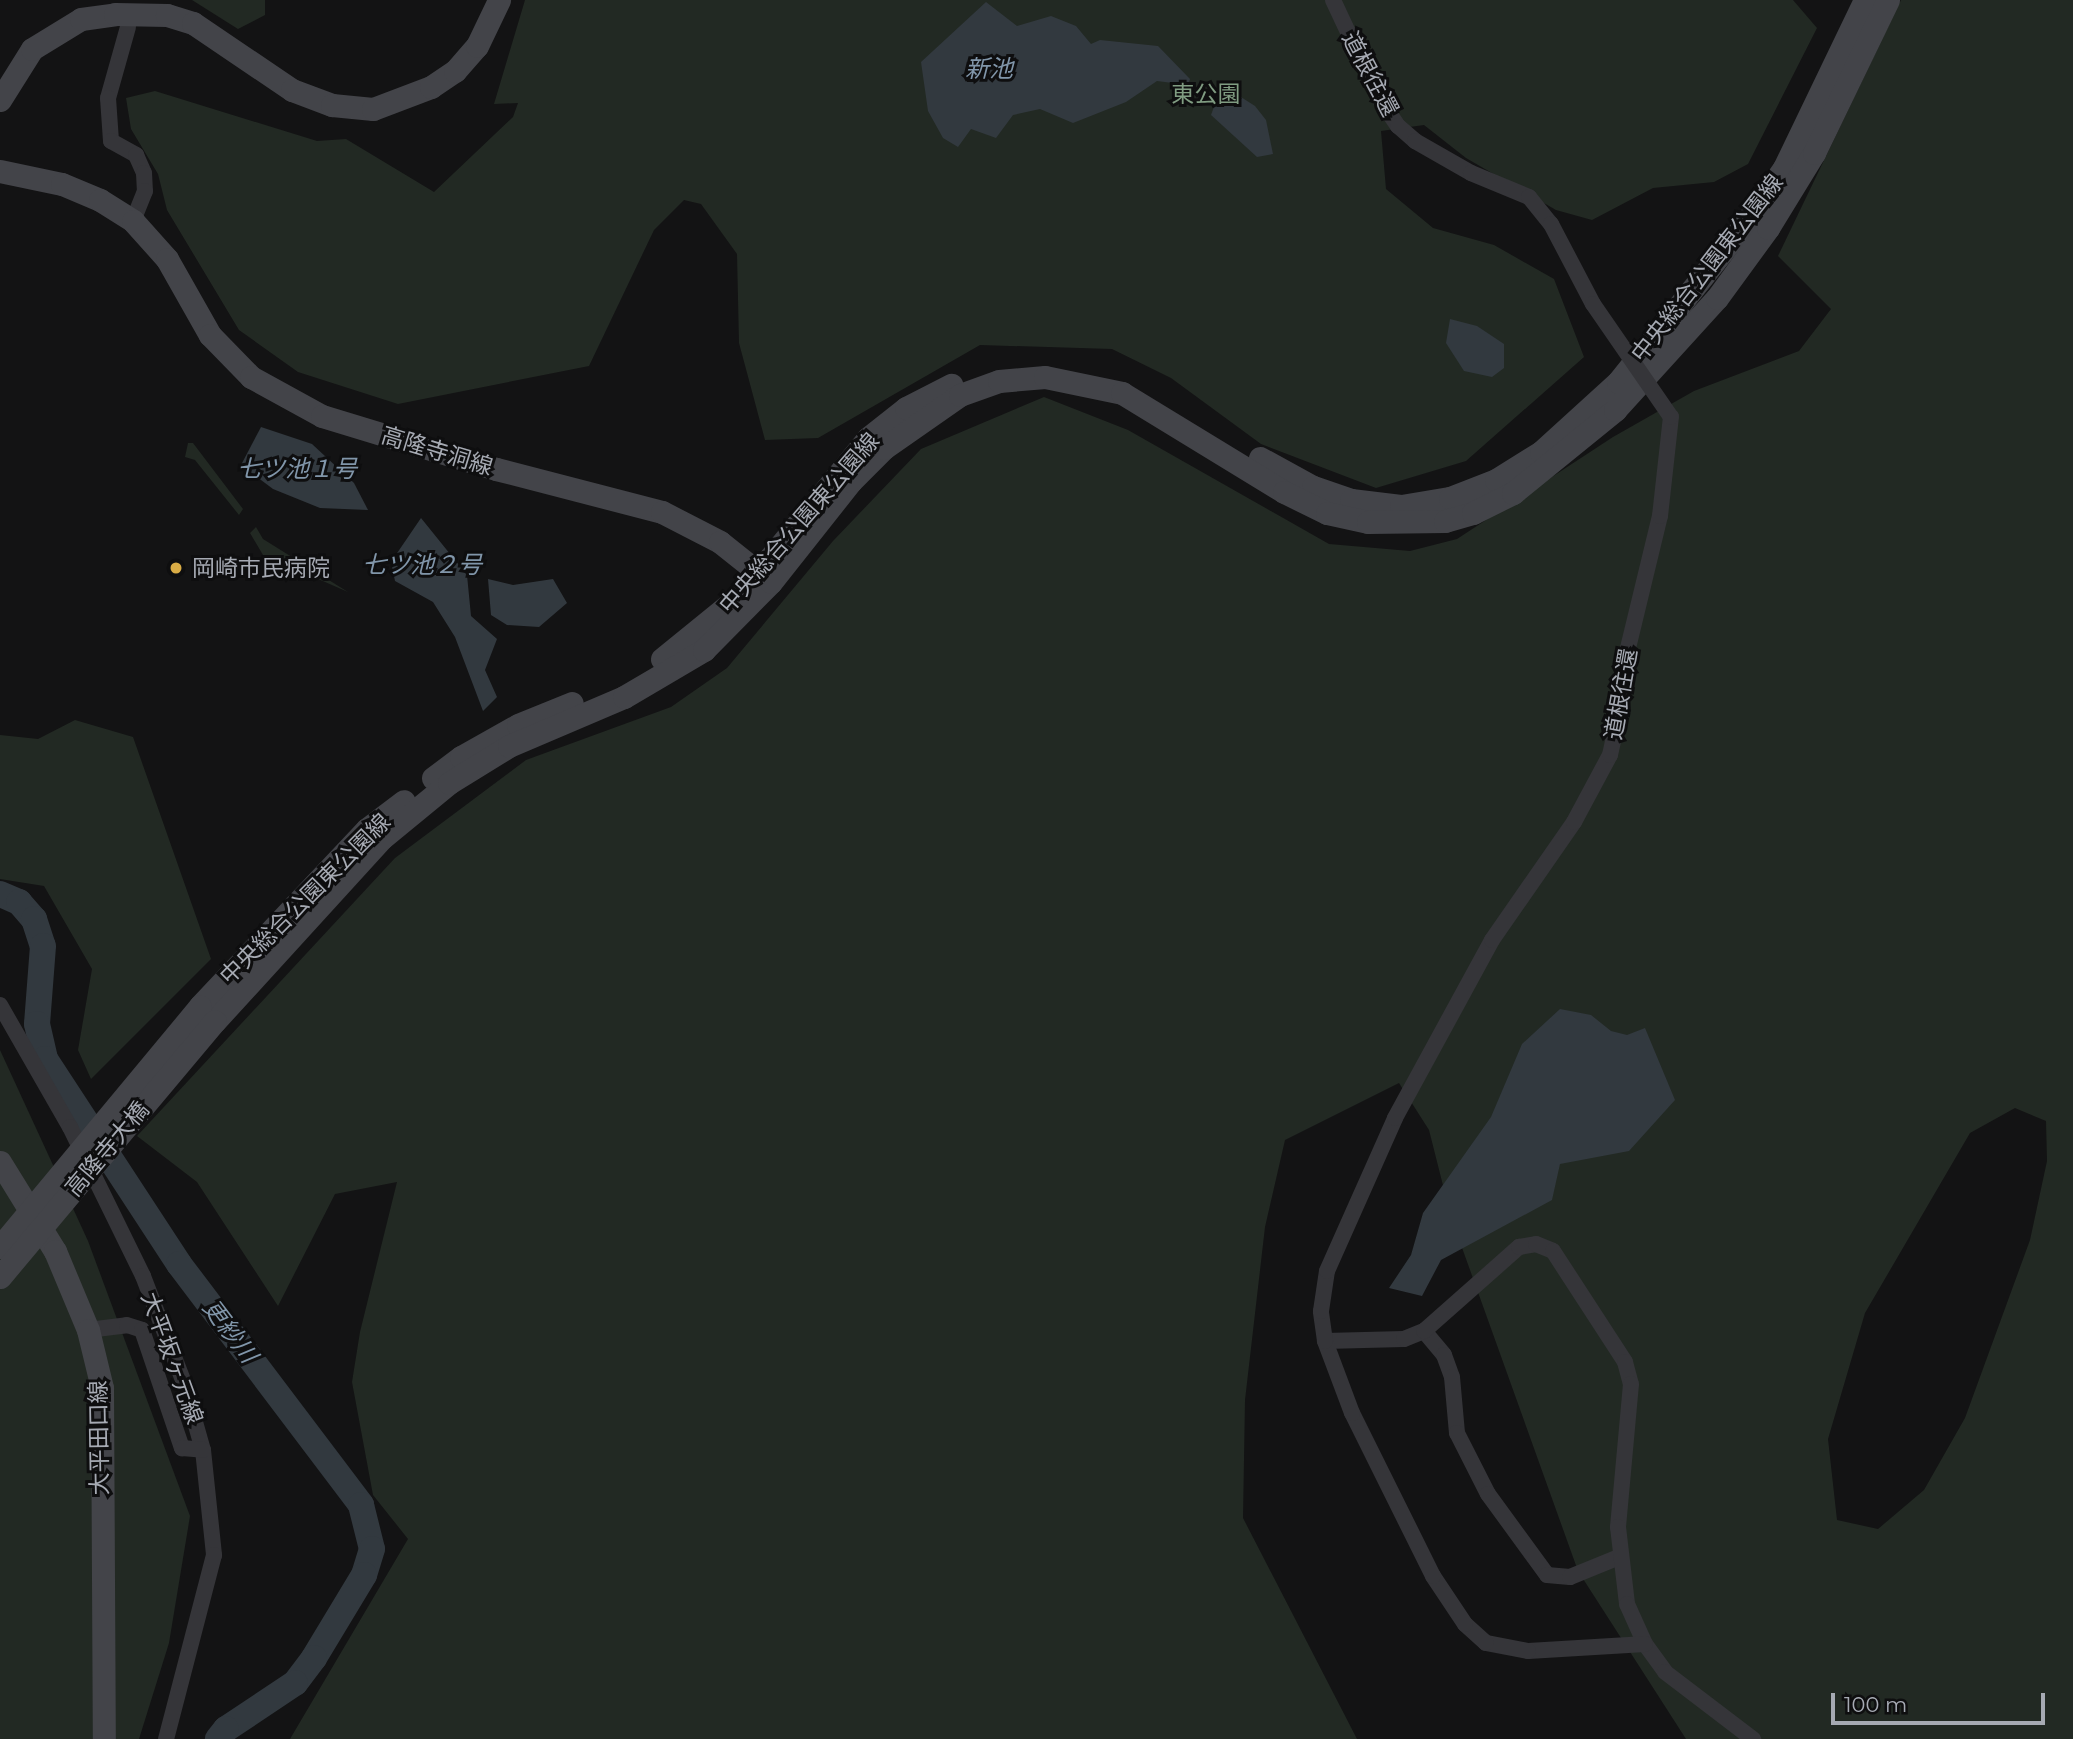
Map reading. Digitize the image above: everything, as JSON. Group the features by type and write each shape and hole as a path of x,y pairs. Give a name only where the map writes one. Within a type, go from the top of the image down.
{"street":[{"path":"0,100 32,49 81,19 115,14 167,15 193,23 292,90 332,105 373,109 431,87 455,71 477,47 499,0"},
{"name":"道根往還","path":"1334,0 1373,87 1398,126 1415,141 1471,173 1529,197 1551,224 1593,304 1671,417 1660,516 1621,677 1621,705 1610,755 1574,822 1492,940 1395,1118 1332,1259 1321,1311 1325,1341 1352,1413 1427,1563 1465,1624 1486,1643 1528,1651 1645,1644"},
{"name":"中央総合公園東公園線","path":"207,1013 367,829 461,757 518,725 648,668 719,616 765,577 823,487 868,438 906,408 941,389 1004,368 1061,365 1094,370 1138,384 1302,481 1351,500 1401,506 1450,498 1496,480 1586,415 1618,382 1711,270 1784,168 1865,0"},
{"path":"765,577 884,448 960,395 999,381 1045,377 1122,393 1284,492 1327,513 1367,522 1445,521 1474,513 1513,493 1615,410 1717,298 1768,228 1814,153 1888,0"},
{"path":"0,171 36,178 100,200 133,221 145,191 145,173 136,155 111,141 108,98 128,27"},
{"name":"高隆寺洞線","path":"133,221 167,260 209,335 251,377 322,416 496,470 662,512 711,536 765,577"},
{"name":"大平坂ヶ元線","path":"0,1005 70,1127 143,1276 184,1383 203,1450 214,1555 166,1739"},
{"name":"高隆寺大橋","path":"0,1247 207,1013"},
{"name":"高隆寺大橋","path":"0,1277 207,1013"},
{"name":"大平田口線","path":"0,1162 55,1251 88,1330 102,1388 104,1739"},
{"path":"1325,1341 1404,1339 1424,1331 1519,1247 1536,1244 1553,1251 1625,1362 1631,1384 1622,1457 1619,1557 1628,1604 1645,1644 1682,1689 1753,1739"},
{"path":"88,1330 127,1325 142,1330 181,1448 203,1450"},
{"path":"1424,1331 1444,1355 1452,1377 1457,1433 1488,1494 1547,1575 1570,1577 1619,1557"}],"green space":[{"path":"192,0 265,0 265,15 238,29"},
{"name":"東公園","path":"525,0 1793,0 1817,28 1748,164 1714,182 1653,188 1592,220 1556,210 1466,158 1424,125 1381,131 1386,189 1433,228 1494,245 1554,279 1584,357 1466,461 1376,488 1261,444 1171,378 1112,349 980,345 818,438 765,440 739,343 737,254 701,204 684,200 654,230 589,366 398,404 298,372 239,330 167,210 158,174 131,129 126,98 155,91 317,141 346,139 434,192 513,117 518,103 494,104"},
{"path":"1901,0 2073,0 2073,1739 1686,1739 1578,1571 1451,1217 1429,1130 1399,1083 1285,1140 1265,1227 1245,1400 1243,1518 1357,1739 290,1739 408,1539 373,1495 352,1382 360,1332 397,1182 335,1194 278,1306 197,1182 137,1136 395,858 526,760 671,707 727,668 833,541 921,449 1044,397 1128,430 1329,544 1410,551 1457,539 1613,437 1694,391 1799,351 1831,309 1778,256","holes":["2015,1108 2046,1121 2047,1161 2030,1240 1965,1418 1924,1490 1878,1529 1837,1520 1828,1439 1865,1313 1970,1133"]},
{"path":"188,443 193,443 243,509 239,515 195,460 185,457"},
{"path":"256,527 263,539 348,592 263,555 250,533"},
{"path":"75,720 133,737 211,959 91,1079 78,1050 92,969 44,886 0,879 0,735 38,739"},
{"path":"0,1050 88,1241 190,1516 169,1643 139,1739 0,1739"}],"water":[{"name":"新池","path":"986,2 1017,26 1051,16 1076,26 1091,44 1100,40 1158,46 1190,79 1188,85 1157,81 1126,102 1073,123 1040,109 1013,115 996,138 971,129 958,147 943,138 928,111 921,62"},
{"path":"1222,85 1255,106 1266,120 1273,154 1257,157 1211,115"},
{"path":"1450,319 1477,326 1504,344 1504,368 1492,377 1464,371 1446,343"},
{"name":"七ツ池１号","path":"261,427 312,444 354,483 368,510 320,508 273,489 241,465"},
{"name":"七ツ池２号","path":"421,518 467,575 471,616 497,639 485,670 497,697 483,711 455,637 433,602 395,581 391,562"},
{"path":"488,579 513,585 553,579 567,603 539,627 507,625 491,615"},
{"path":"1560,1009 1591,1015 1611,1031 1627,1035 1645,1028 1675,1100 1629,1151 1560,1164 1552,1200 1441,1260 1422,1296 1389,1288 1411,1255 1423,1213 1491,1117 1522,1044"}],"waterway":[{"name":"更紗川","path":"0,894 19,902 34,919 43,946 37,1024 45,1059 179,1264 361,1505 372,1549 364,1575 314,1658 295,1683 226,1729 218,1739"}],"place":[{"name":"岡崎市民病院","path":"176,568"}]}
